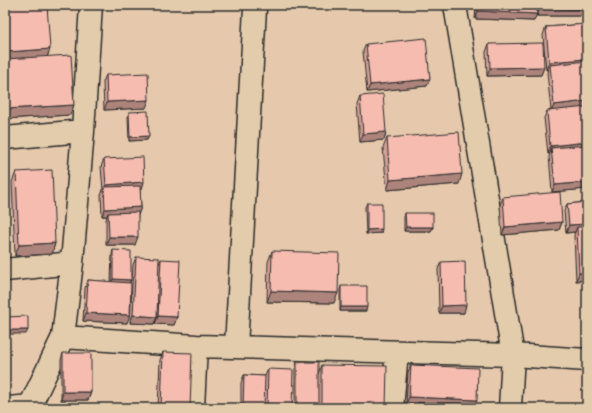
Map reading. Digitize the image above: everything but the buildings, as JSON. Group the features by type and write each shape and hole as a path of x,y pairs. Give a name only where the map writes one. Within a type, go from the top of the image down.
{"street":[{"path":"23,407 63,337 72,263 91,5"},
{"path":"455,5 513,355 510,408"},
{"path":"236,347 255,9"},
{"path":"5,138 82,131"},
{"path":"5,270 72,263"},
{"path":"63,337 196,346 513,355 587,360"},
{"path":"193,408 196,346"},
{"path":"392,408 397,352"}]}
